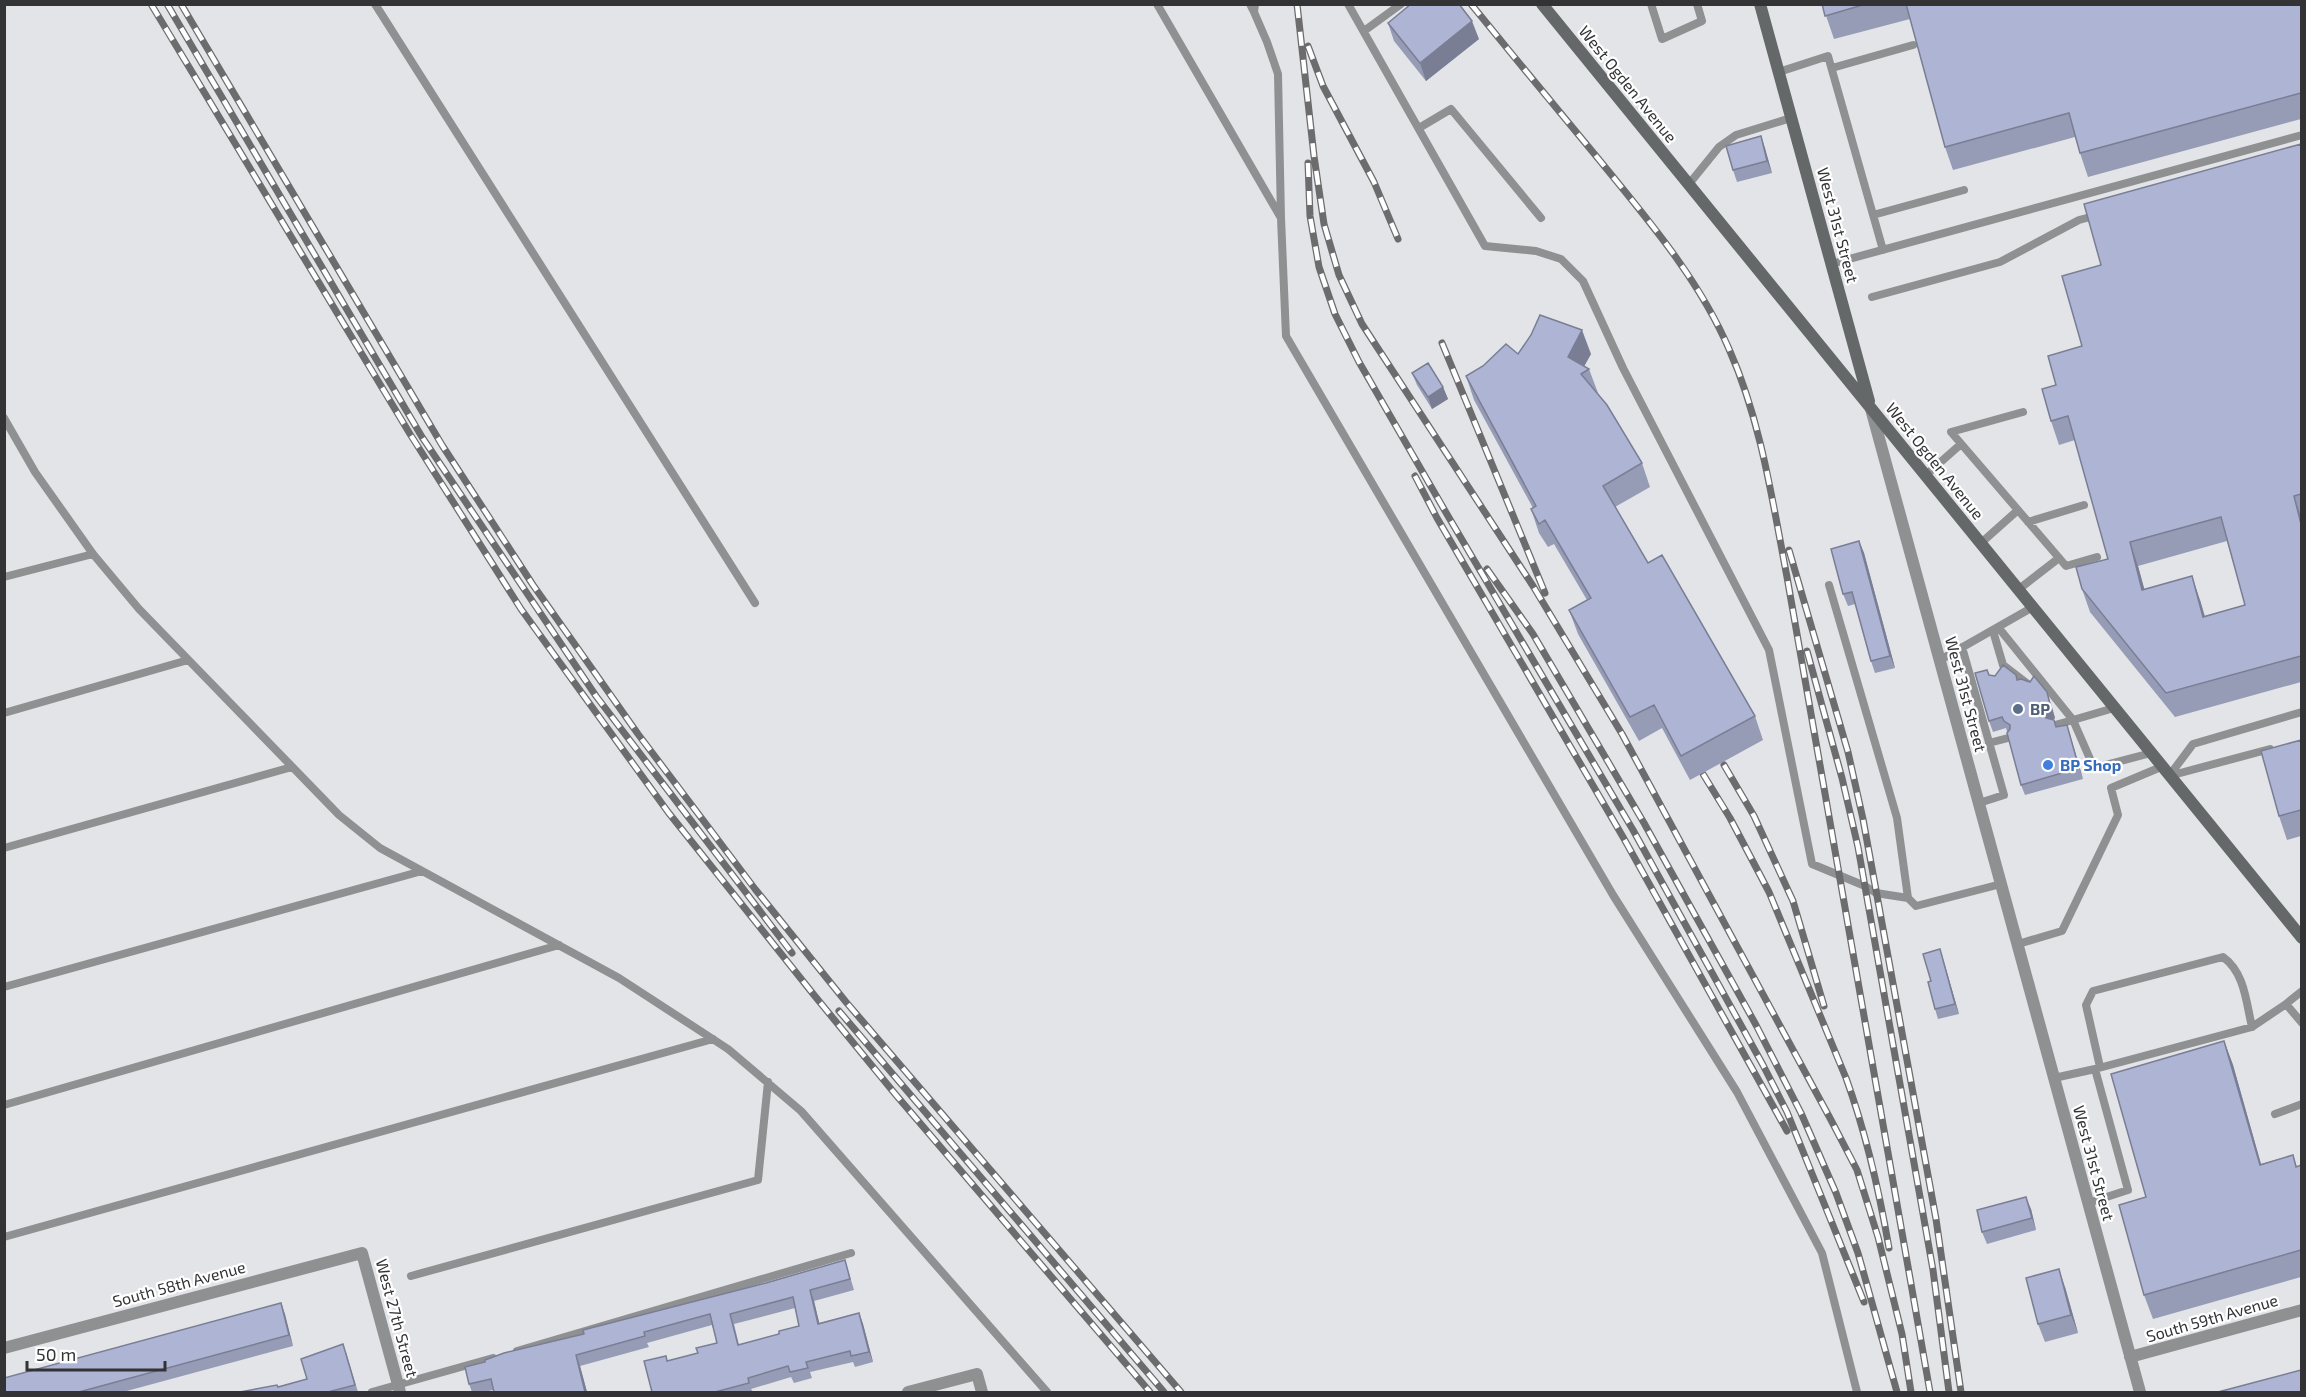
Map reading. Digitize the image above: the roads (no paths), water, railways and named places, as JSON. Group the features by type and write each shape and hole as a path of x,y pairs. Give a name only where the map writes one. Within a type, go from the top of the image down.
{"main road":[{"name":"West Ogden Avenue","path":"1542,4 2301,938"},
{"name":"West 31st Street","path":"1760,4 1871,408"}],"street":[{"name":"West 31st Street","path":"1871,408 2140,1392"},
{"name":"South 58th Avenue","path":"4,1348 362,1253"},
{"name":"West 27th Street","path":"362,1253 399,1389"},
{"name":"South 59th Avenue","path":"2130,1357 2301,1310"},
{"path":"908,1392 977,1374 982,1392"}],"lane":[{"path":"375,4 755,603"},
{"path":"1157,4 1281,218"},
{"path":"1348,4 1485,246 1536,251 1561,259 1583,281 1623,368 1769,651 1812,864 1865,886 1876,893 1908,898 1916,906 2001,884"},
{"path":"1364,31 1401,4"},
{"path":"1651,4 1662,39 1702,21 1697,4"},
{"path":"1253,7 1278,74 1286,336 1613,895 1737,1092 1822,1253 1857,1392"},
{"path":"1832,68 1913,45"},
{"path":"1779,72 1828,56 1883,250"},
{"path":"1419,128 1451,109 1541,218"},
{"path":"1689,184 1719,147 1737,135 1791,118"},
{"path":"1831,264 2301,135"},
{"path":"1873,215 1964,190"},
{"path":"1872,297 2000,262 2079,220 2113,211"},
{"path":"2023,412 1951,432 2066,566 2097,557"},
{"path":"4,418 35,472 93,554 139,609 339,815 380,848 620,978 728,1049 801,1111 1047,1392"},
{"path":"1926,475 1961,444"},
{"path":"2028,522 2084,506"},
{"path":"1980,543 2018,510"},
{"path":"4,577 93,554"},
{"path":"2019,589 2059,558"},
{"path":"1829,585 1897,818 1908,898"},
{"path":"1940,660 2033,607"},
{"path":"1995,629 2001,669 2032,687"},
{"path":"1995,629 2073,720 2094,768 2151,753"},
{"path":"1962,647 2004,795 1979,803"},
{"path":"4,713 188,660"},
{"path":"2055,725 2114,708"},
{"path":"2165,772 2193,744 2301,711"},
{"path":"1989,743 2008,738"},
{"path":"2018,944 2062,931 2118,815 2111,788 2165,772 2279,747"},
{"path":"4,848 292,766"},
{"path":"4,987 422,870"},
{"path":"4,1105 559,945"},
{"path":"2088,1203 2128,1190 2098,1068 2086,1005 2093,991 2184,965 2223,957 2239,972 2252,1027"},
{"path":"2054,1078 2252,1027 2301,991"},
{"path":"2286,1004 2301,1023"},
{"path":"4,1237 713,1039"},
{"path":"411,1276 758,1180 768,1082"},
{"path":"2275,1114 2301,1104"},
{"path":"512,1352 851,1253"},
{"path":"372,1392 399,1389 501,1355"}],"railway":[{"path":"151,4 410,434 521,609 668,812 814,995 896,1095 1150,1392"},
{"path":"167,4 422,437 596,696 792,953"},
{"path":"181,4 442,445 533,585 638,734 755,889 846,1002 1181,1392"},
{"path":"1297,4 1324,224 1339,275 1362,324 1533,586 1622,734 1857,1170 1878,1237 1902,1334 1911,1392"},
{"path":"1471,4 1637,206 1688,274 1717,323 1740,376 1764,461 1787,577 1930,1392"},
{"path":"1308,46 1323,86 1374,182 1398,239"},
{"path":"1308,163 1310,216 1319,267 1335,314 1359,362 1633,830 1763,1065 1787,1112 1864,1302"},
{"path":"1442,343 1545,593"},
{"path":"1415,476 1437,518 1623,837 1787,1131"},
{"path":"1789,550 1848,752 1863,819 1936,1219 1961,1392"},
{"path":"1487,569 1533,634 1644,823 1756,1025 1801,1113 1836,1193 1858,1253 1897,1392"},
{"path":"1807,651 1842,778 1858,847 1933,1270 1949,1392"},
{"path":"1724,765 1754,816 1793,901 1824,1006"},
{"path":"1703,774 1730,818 1769,892 1846,1078 1871,1162 1889,1248"},
{"path":"839,1011 1164,1392"}],"place":[{"name":"BP","path":"2018,709"},
{"name":"BP Shop","path":"2048,765"}]}
